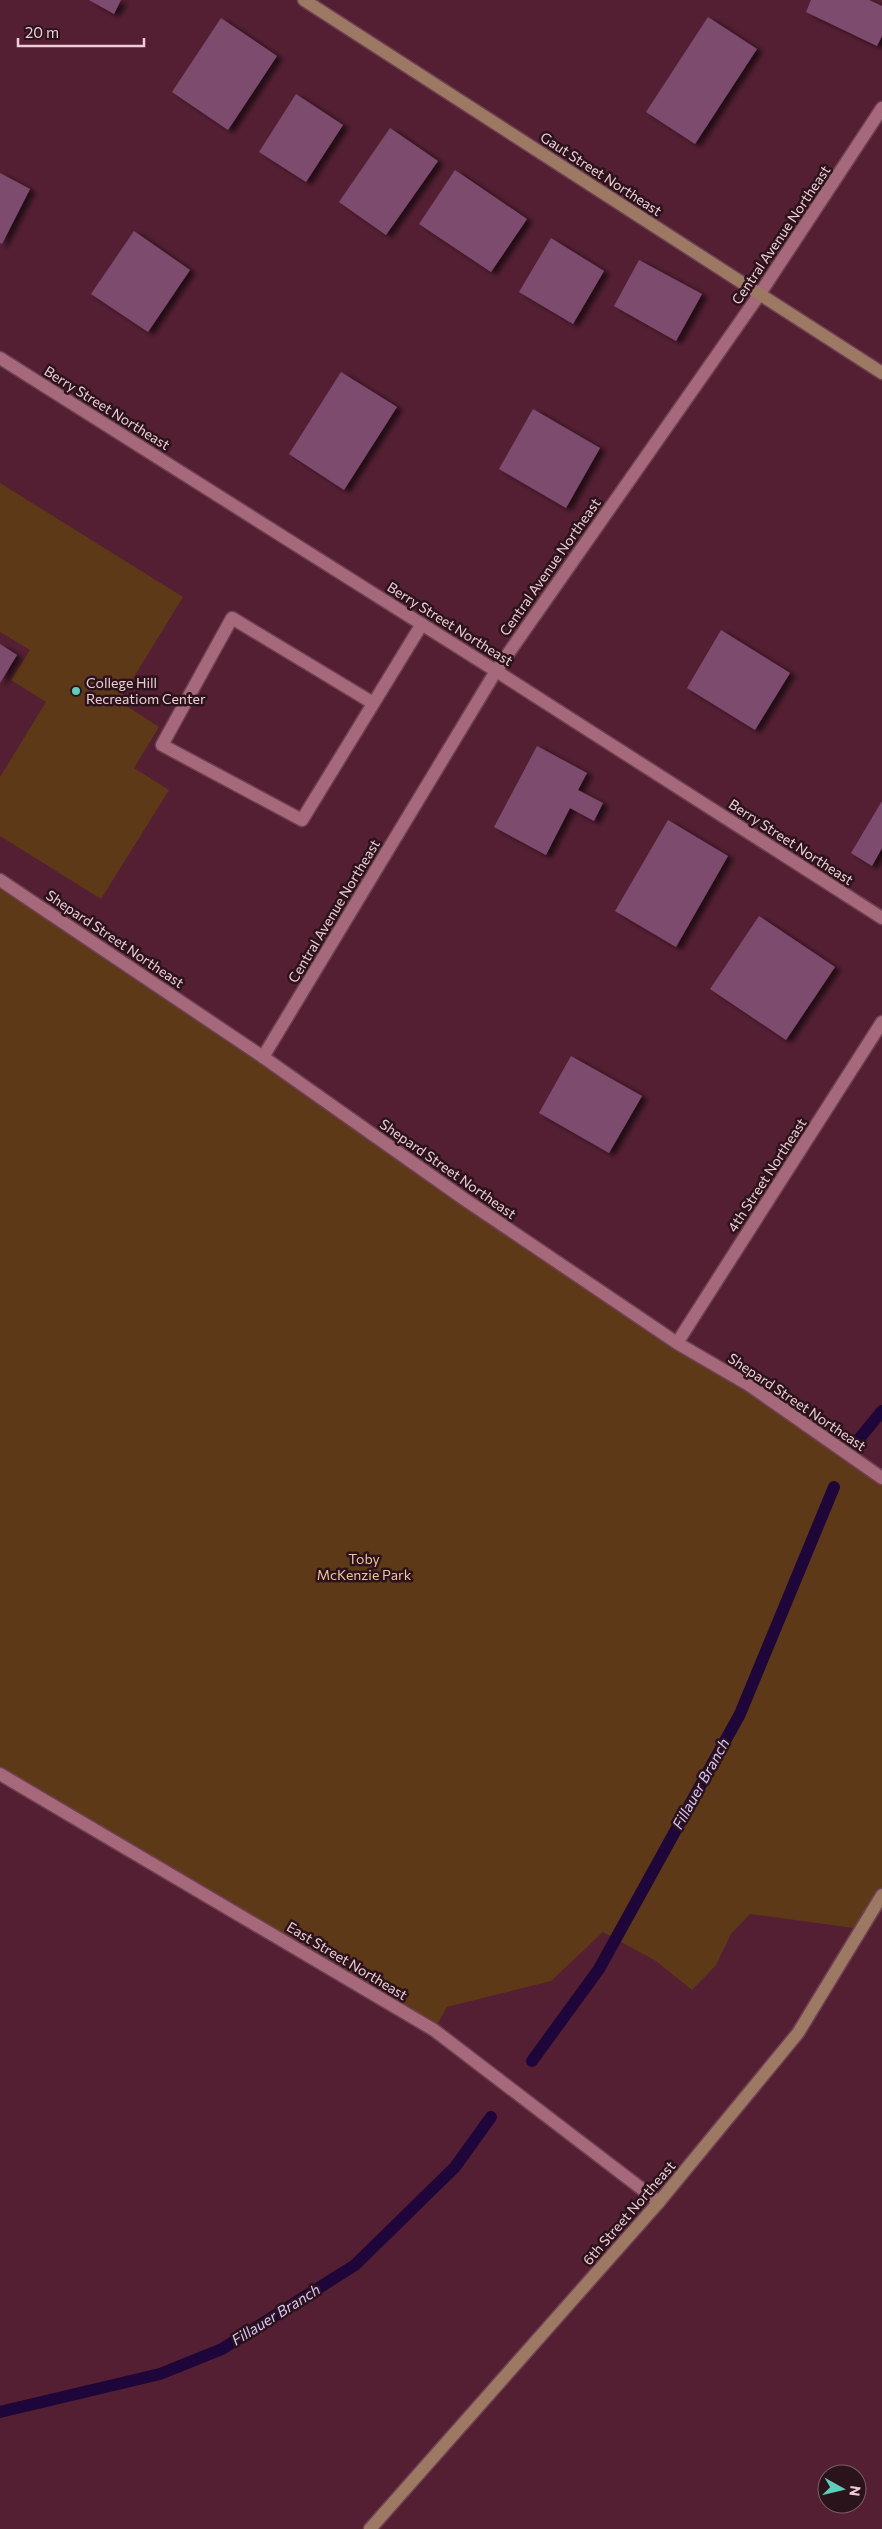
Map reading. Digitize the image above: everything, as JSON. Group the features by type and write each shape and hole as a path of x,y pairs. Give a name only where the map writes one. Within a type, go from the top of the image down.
{"street":[{"name":"Gaut Street Northeast","path":"304,0 882,373"},
{"name":"Central Avenue Northeast","path":"263,1056 496,671 759,295 882,108"},
{"name":"Berry Street Northeast","path":"0,358 422,624 882,918"},
{"path":"374,703 232,618 162,745 302,820 374,703 422,624"},
{"name":"Shepard Street Northeast","path":"0,880 263,1056 464,1199 677,1343 749,1385 882,1478"},
{"name":"4th Street Northeast","path":"677,1343 882,1022"},
{"name":"East Street Northeast","path":"0,1774 434,2030 659,2202"},
{"name":"6th Street Northeast","path":"370,2529 659,2202 798,2033 882,1895"}],"green space":[{"name":"College Hill Recreatiom Center","path":"0,483 183,597 119,701 159,727 134,768 169,790 101,899 0,836 0,777 46,702 11,680 30,650 0,632"},
{"name":"Toby McKenzie Park","path":"0,882 882,1478 882,1891 861,1929 750,1914 731,1934 716,1965 692,1990 656,1961 603,1932 551,1981 447,2007 434,2030 0,1774"}],"building":[{"path":"89,0 121,0 114,14"},
{"path":"811,0 869,0 882,6 882,36 877,46 806,12"},
{"path":"708,17 757,49 695,144 646,112"},
{"path":"221,18 277,56 228,130 172,92"},
{"path":"296,94 343,125 306,182 259,152"},
{"path":"390,128 438,161 386,235 339,202"},
{"path":"455,170 527,219 491,272 419,224"},
{"path":"0,173 30,189 2,244 0,243"},
{"path":"134,231 190,270 148,332 91,294"},
{"path":"551,238 604,271 573,324 519,292"},
{"path":"639,260 702,294 676,341 614,306"},
{"path":"341,372 397,407 344,490 289,454"},
{"path":"533,409 600,448 566,508 499,469"},
{"path":"721,630 790,673 755,730 687,688"},
{"path":"0,644 17,655 0,683"},
{"path":"537,746 587,773 578,790 603,803 594,821 570,808 546,855 494,827"},
{"path":"882,801 882,848 872,866 851,853"},
{"path":"668,820 728,856 676,947 615,911"},
{"path":"759,916 835,967 786,1040 710,989"},
{"path":"571,1056 642,1096 609,1153 539,1113"}],"waterway":[{"name":"Fillauer Branch","path":"849,1451 882,1411"},
{"name":"Fillauer Branch","path":"532,2061 599,1969 740,1714 834,1487"},
{"name":"Fillauer Branch","path":"0,2412 160,2374 222,2349 355,2265 455,2167 491,2117"}],"place":[{"name":"College Hill Recreatiom Center","path":"76,691"}]}
